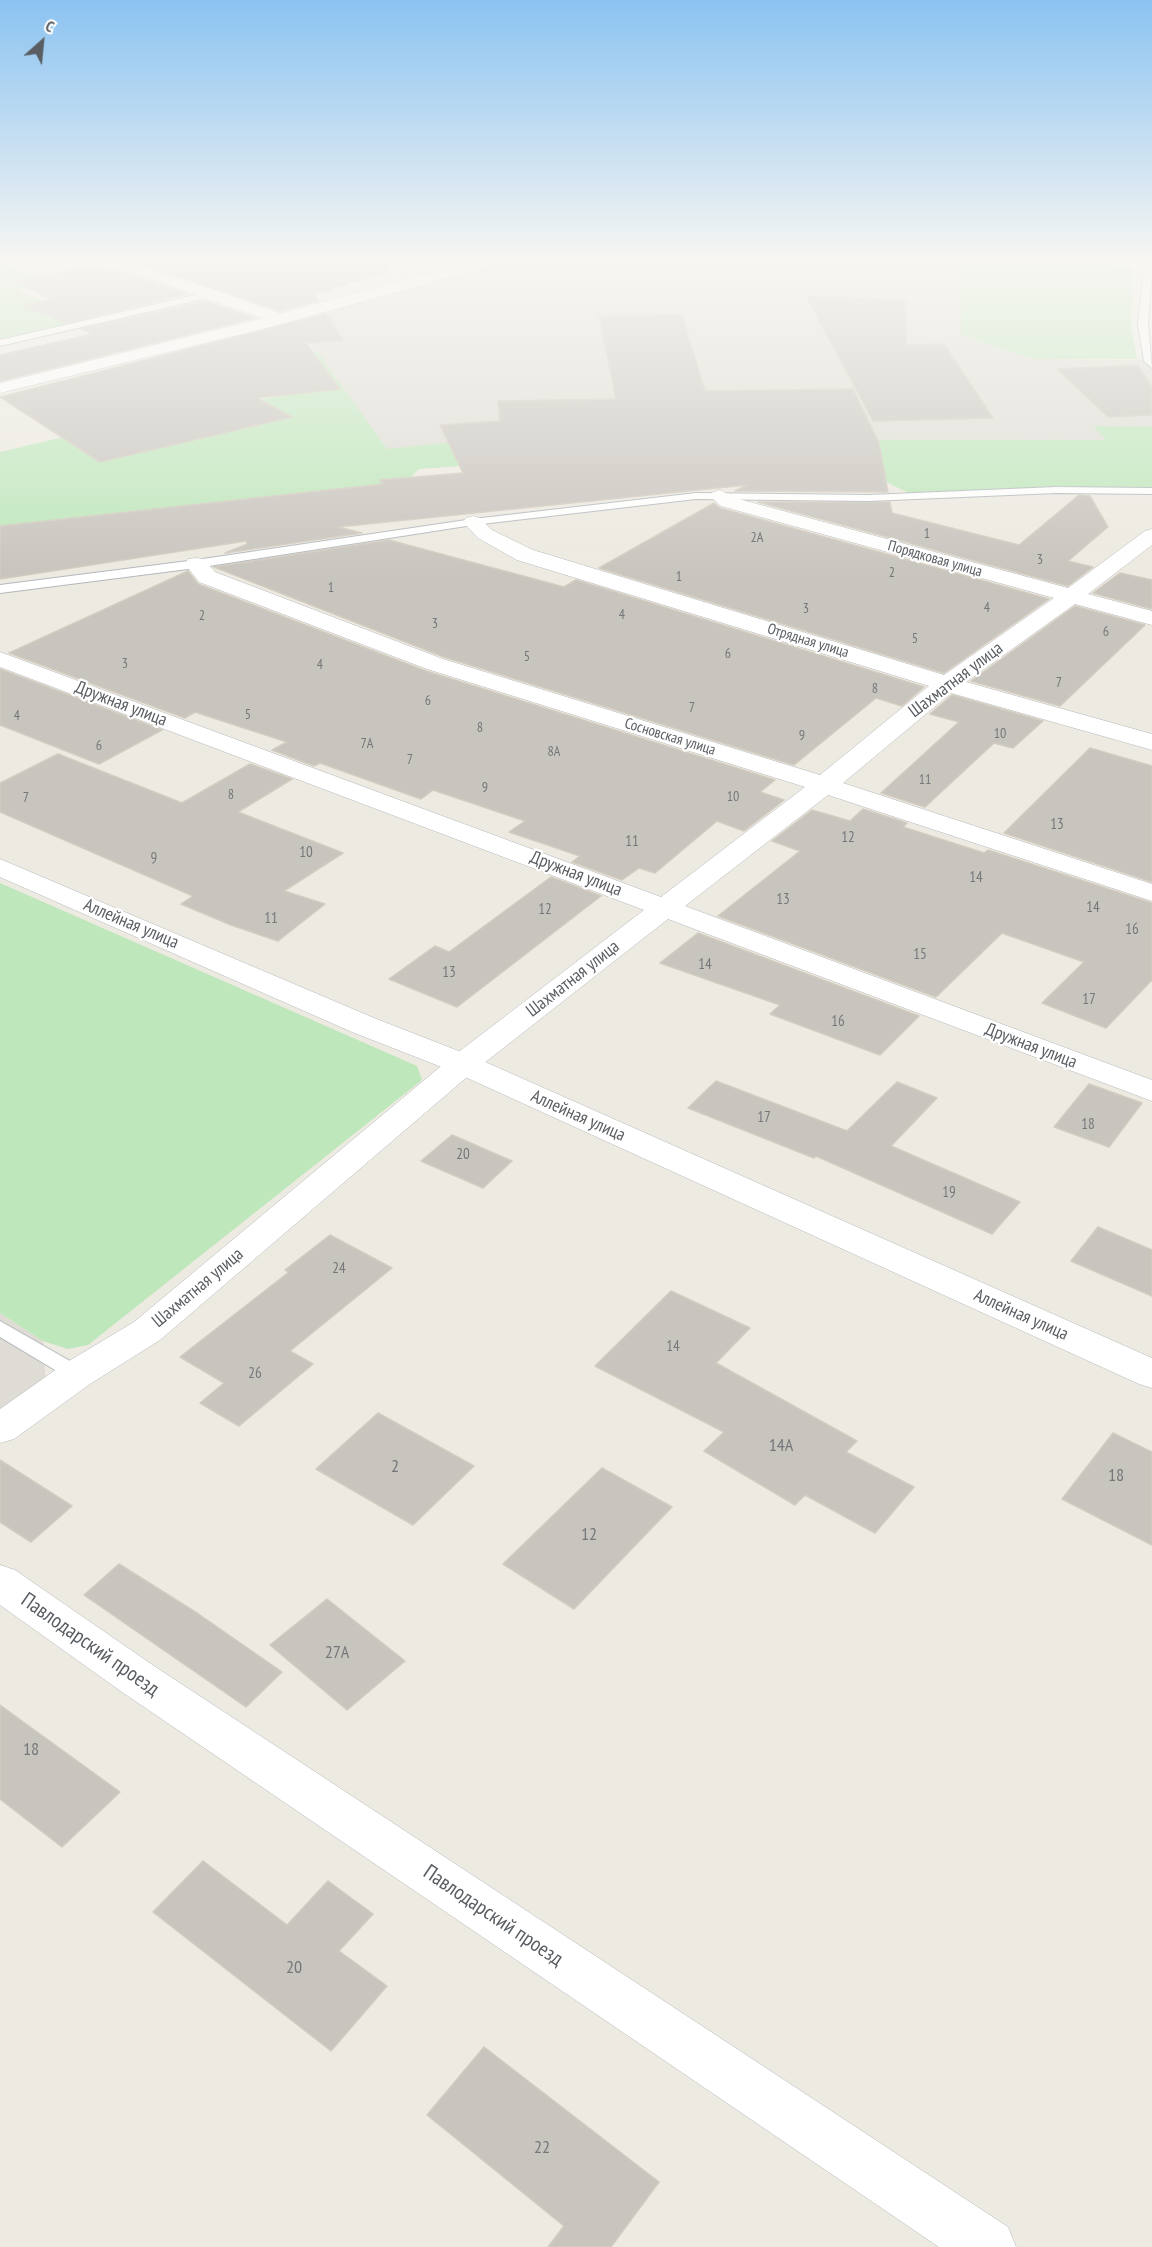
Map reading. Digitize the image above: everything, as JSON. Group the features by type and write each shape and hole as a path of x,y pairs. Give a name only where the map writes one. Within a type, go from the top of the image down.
{"street":[{"path":"0,388 90,366"},
{"name":"Порядковая улица","path":"720,496 728,502 1152,618"},
{"name":"Отрядная улица","path":"473,522 485,534 525,555 947,684 1152,742"},
{"name":"Шахматная улица","path":"0,1429 77,1374 147,1331 463,1064 824,785 947,684 1070,597 1152,535"},
{"name":"Сосновская улица","path":"196,564 207,577 435,664 824,785 1152,893"},
{"name":"Дружная улица","path":"0,658 1152,1091"},
{"name":"Аллейная улица","path":"0,867 363,1025 463,1064 1152,1374"},
{"name":"Павлодарский проезд","path":"0,1582 138,1679 988,2247"}],"lane":[{"path":"0,589 196,564 473,522 639,502 720,496 869,498 1056,490 1152,491"},
{"path":"0,1328 77,1374"}],"shaded area":[{"path":"326,366 1152,366 1152,426 1093,426 1107,440 482,439 387,450"},
{"path":"0,1313 43,1341 46,1384 0,1414"}],"green space":[{"path":"292,366 328,366 387,449 482,439 1106,440 1093,426 1152,426 1152,488 911,494 886,482 513,462 419,469 411,477 379,480 383,484 0,532 0,452 212,402 223,407 310,390"},
{"path":"0,883 417,1066 422,1080 88,1345 68,1349 43,1341 0,1313"}],"building":[{"path":"0,366 61,366 0,381"},
{"path":"122,366 323,366 340,389 257,398 292,417 100,462 0,397"},
{"path":"609,366 697,366 705,391 853,389 879,443 888,492 735,491 747,485 338,527 362,533 225,553 247,544 246,541 0,579 0,526 383,484 379,480 463,473 440,425 500,421 498,401 616,399"},
{"path":"843,366 958,366 993,418 873,421"},
{"path":"1139,366 1152,388 1152,415 1108,417 1057,369"},
{"path":"1079,495 1090,496 1108,527 1068,561 1093,567 1068,586 758,502 890,502 892,513 1019,545"},
{"path":"714,503 720,508 1049,599 944,673 599,568"},
{"path":"389,540 564,587 576,580 924,687 902,706 876,698 794,765 444,657 214,567"},
{"path":"188,571 198,584 426,671 775,780 760,792 784,800 744,831 717,821 655,873 639,868 622,880 572,862 580,856 509,832 525,821 433,790 421,799 320,763 314,766 272,750 287,742 195,712 185,718 9,653"},
{"path":"1120,573 1152,580 1152,609 1093,593"},
{"path":"1075,606 1145,625 1060,706 971,681"},
{"path":"0,669 162,730 99,764 0,725"},
{"path":"952,695 1043,721 1013,748 994,743 925,807 881,793 959,722 930,714"},
{"path":"1090,748 1152,766 1152,882 1004,833"},
{"path":"58,754 182,803 250,764 292,779 238,812 343,853 284,891 325,904 278,941 231,925 181,904 193,896 0,812 0,783"},
{"path":"863,809 907,823 903,827 984,853 988,850 1152,903 1152,980 1106,1028 1042,1003 1084,962 1002,933 936,997 718,916 800,851 772,841 812,810 850,821"},
{"path":"551,877 601,896 457,1007 389,979 435,946 449,952"},
{"path":"698,933 919,1016 880,1055 770,1014 780,1005 660,963"},
{"path":"716,1081 847,1131 897,1082 937,1098 891,1146 1020,1202 992,1234 816,1156 814,1158 688,1108"},
{"path":"1089,1084 1142,1103 1109,1147 1054,1127"},
{"path":"452,1135 512,1161 483,1188 421,1161"},
{"path":"1098,1227 1152,1250 1152,1296 1071,1261"},
{"path":"330,1235 392,1268 290,1351 313,1364 239,1426 200,1403 224,1383 180,1357 289,1272 285,1270"},
{"path":"671,1291 750,1328 716,1363 857,1441 846,1452 914,1487 875,1533 805,1495 795,1505 704,1451 724,1432 595,1366"},
{"path":"378,1413 474,1466 413,1525 316,1469"},
{"path":"1113,1433 1152,1452 1152,1545 1062,1499"},
{"path":"0,1460 72,1506 31,1542 0,1522"},
{"path":"602,1468 672,1507 574,1609 503,1564"},
{"path":"119,1564 197,1613 282,1672 246,1707 84,1595"},
{"path":"327,1599 405,1661 347,1710 270,1645"},
{"path":"0,1705 120,1792 62,1847 0,1799"},
{"path":"203,1861 287,1925 328,1881 373,1914 339,1951 387,1986 331,2051 153,1912"},
{"path":"484,2047 659,2182 611,2247 548,2247 564,2226 427,2115"}]}
